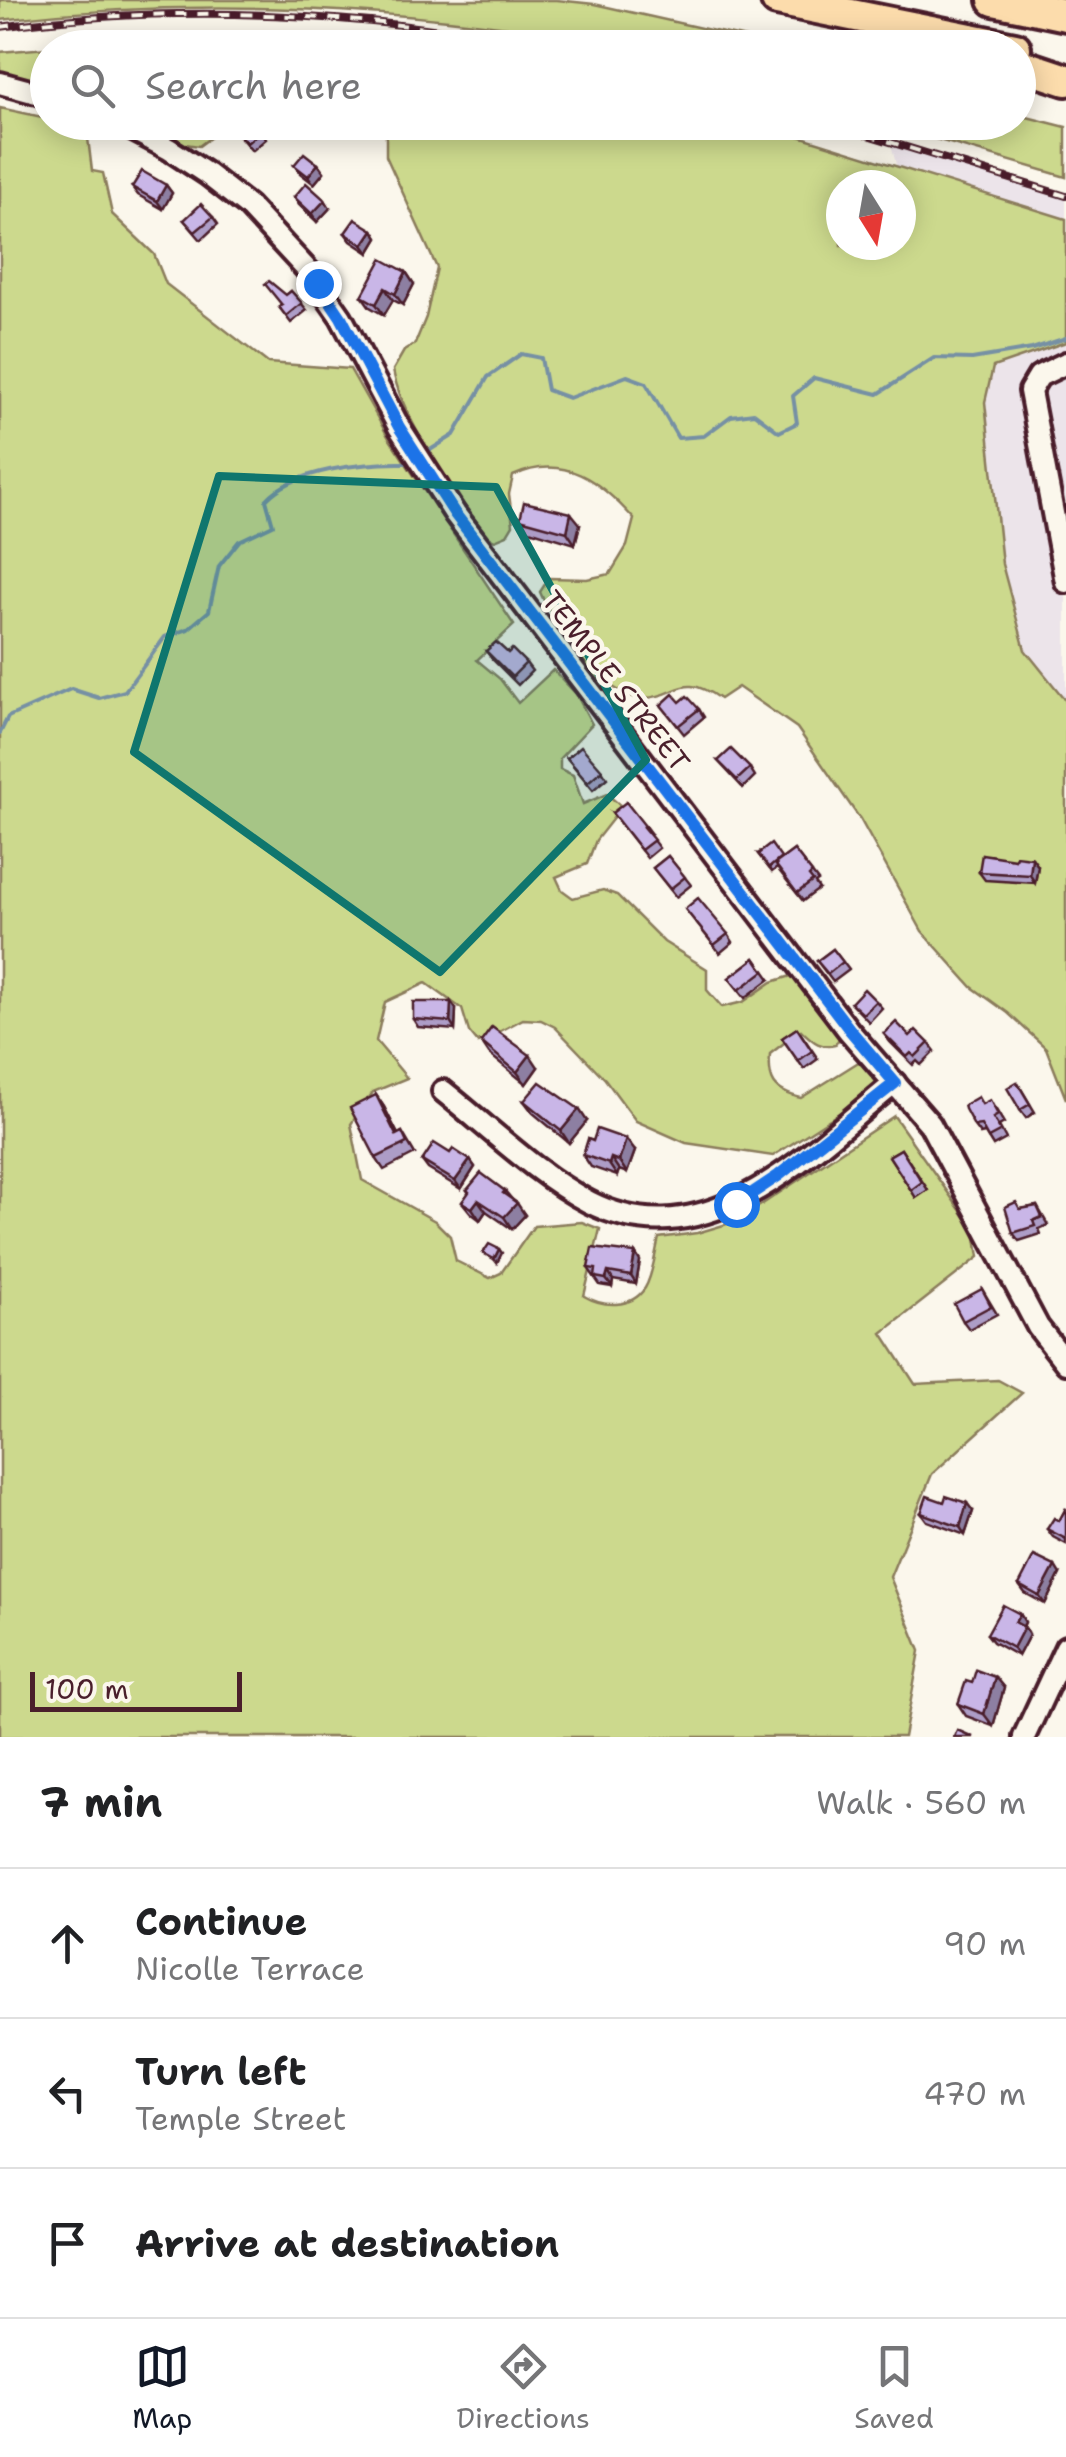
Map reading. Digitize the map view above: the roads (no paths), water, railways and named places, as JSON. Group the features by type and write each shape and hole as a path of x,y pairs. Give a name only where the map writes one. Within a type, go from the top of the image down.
{"highway":[{"path":"777,0 888,30"},
{"path":"777,0 927,30"},
{"path":"994,0 1066,15"},
{"path":"1036,52 1066,58"},
{"path":"1036,70 1066,80"}],"street":[{"path":"0,83 30,91"},
{"name":"TEMPLE STREET","path":"154,140 208,174 260,218 310,274 341,317 389,409 455,514 850,1030 942,1142 1038,1327 1066,1364"},
{"path":"1066,363 1039,376 1030,391 1066,582"},
{"path":"443,1091 587,1202 627,1216 683,1218 736,1204 754,1194 895,1083"},
{"path":"1024,1737 1066,1647"}],"waterway":[{"path":"427,452 454,435 488,377 521,354 541,358 547,390 569,398 627,376 646,383 678,438 704,436 731,416 754,413 779,432 797,423 793,396 814,378 878,394 934,358 972,359 1032,349 1066,338"},
{"path":"0,733 8,717 71,689 99,698 125,691 165,637 188,629 209,611 219,566 239,541 273,525 266,500 278,489 312,474 372,464 407,463"}],"railway":[{"path":"0,27 137,15 206,14 276,15 437,30"},
{"path":"884,140 1066,196"}]}
